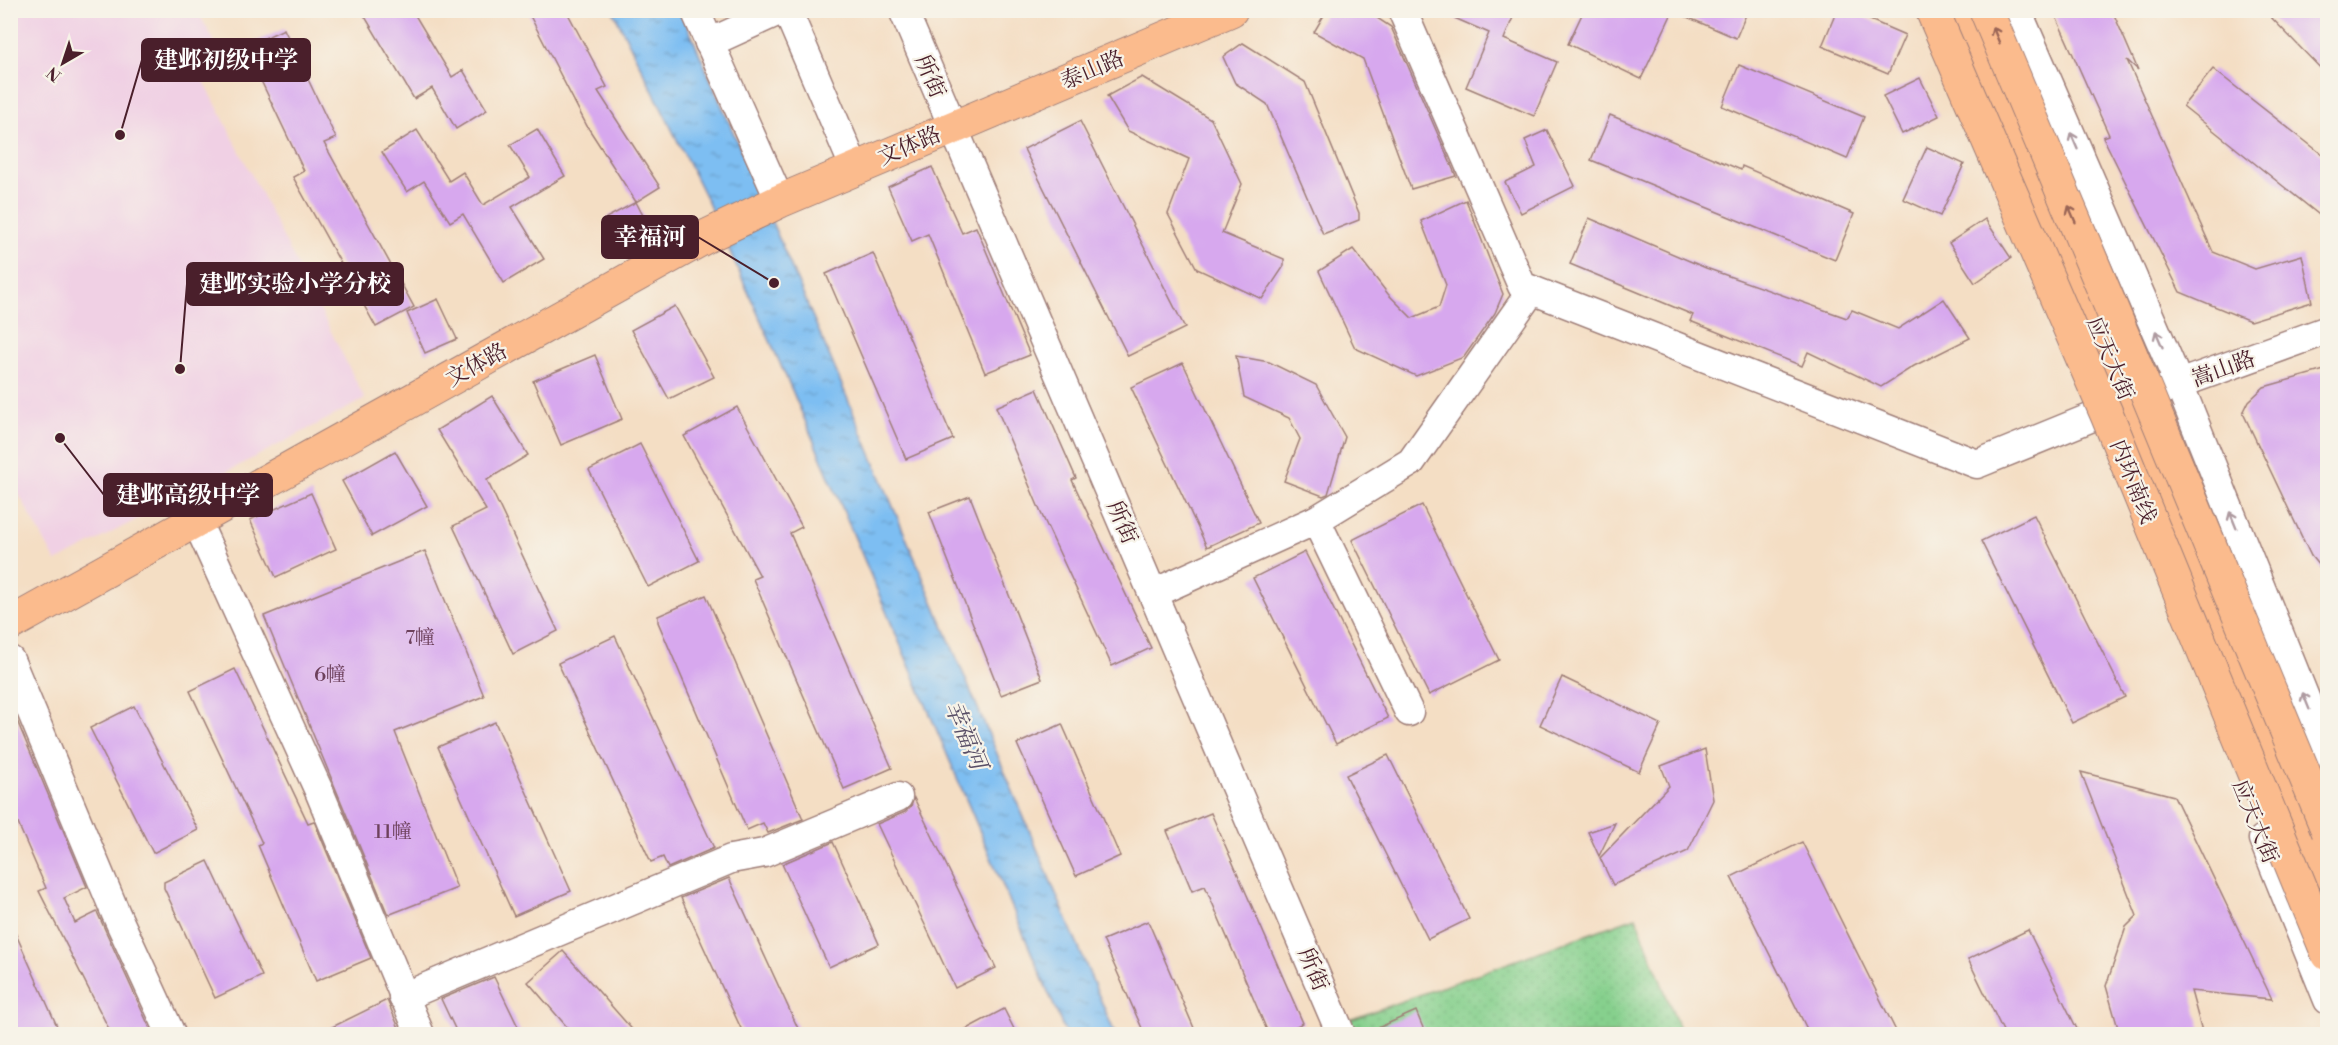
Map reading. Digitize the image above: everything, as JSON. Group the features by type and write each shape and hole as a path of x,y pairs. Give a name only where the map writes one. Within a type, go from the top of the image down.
{"main road":[{"name":"泰山路","path":"953,127 1231,10"},
{"name":"内环南线","path":"1932,10 2108,415 2328,954"},
{"name":"应天大街","path":"1943,10 2124,404 2328,873"},
{"name":"应天大街","path":"1962,10 2124,404 2328,919"},
{"name":"内环南线","path":"1986,10 2328,831"},
{"name":"文体路","path":"10,624 716,233 774,203 953,127"}],"street":[{"path":"695,10 774,203"},
{"path":"709,43 781,10"},
{"path":"787,10 855,169"},
{"name":"所街","path":"903,10 1341,1035"},
{"path":"1154,593 1316,520 1411,462 1532,290 1522,286 1402,10"},
{"path":"2017,10 2179,384 2328,755"},
{"name":"嵩山路","path":"1532,290 1977,464 2124,404 2328,330"},
{"name":"应天大街","path":"2124,404 2107,448 2328,1000"},
{"path":"196,520 319,791 402,997 420,1035"},
{"path":"1316,520 1409,712"},
{"path":"10,660 116,914 171,1035"},
{"path":"402,997 731,859 764,853 898,797"}],"shaded area":[{"path":"10,11 197,11 226,61 200,73 365,399 56,562 11,480"}],"green space":[{"path":"1636,917 1681,1034 1337,1034 1333,1026"}],"water":[{"path":"613,11 681,11 830,357 1115,1034 1066,1034 792,390 706,198"}],"building":[{"path":"361,10 412,10 452,77 463,70 487,110 456,129 432,88 414,99"},
{"path":"527,10 566,10 607,87 598,91 660,187 636,202 587,126"},
{"path":"1327,10 1365,10 1391,27 1456,176 1411,189 1363,59 1314,32"},
{"path":"1436,10 1516,10 1504,39 1557,62 1534,116 1466,87 1489,33"},
{"path":"1584,10 1748,10 1736,38 1673,11 1641,79 1568,44"},
{"path":"1837,10 1847,10 1905,35 1888,74 1822,46"},
{"path":"2053,10 2112,10 2138,70 2127,60 2213,252 2255,269 2302,255 2312,302 2250,321 2180,292 2103,137 2109,135"},
{"path":"2264,10 2328,10 2328,76"},
{"path":"284,29 336,138 324,143 414,307 376,327 293,177 304,171 245,47"},
{"path":"1243,43 1305,82 1359,213 1359,220 1323,234 1267,104 1235,83 1223,57"},
{"path":"1739,65 1864,117 1847,159 1722,106"},
{"path":"2213,69 2328,159 2328,222 2183,106"},
{"path":"1142,77 1211,119 1242,184 1222,233 1284,259 1284,266 1262,299 1197,269 1168,214 1189,159 1128,131 1107,96"},
{"path":"1920,78 1939,116 1902,134 1883,96"},
{"path":"1610,115 1741,170 1742,166 1854,214 1835,260 1591,160"},
{"path":"1080,121 1185,328 1128,356 1024,149"},
{"path":"537,129 565,176 512,207 544,259 504,283 463,214 450,222 424,181 407,192 382,152 417,130 449,181 463,172 483,205 530,177 510,145"},
{"path":"1547,130 1575,186 1521,213 1505,182 1536,167 1525,140"},
{"path":"1927,147 1964,164 1940,216 1903,199"},
{"path":"932,167 962,233 976,227 1030,355 985,373 928,234 912,241 888,187"},
{"path":"1466,200 1503,294 1495,313 1464,357 1416,376 1355,348 1319,271 1353,249 1388,294 1412,318 1439,307 1446,285 1421,221"},
{"path":"636,202 649,227 619,243 606,218"},
{"path":"1589,218 1706,268 1847,318 1852,310 1898,329 1944,299 1970,338 1914,366 1881,387 1808,352 1802,366 1690,321 1693,315 1570,264"},
{"path":"1985,219 2011,258 1975,283 1949,243"},
{"path":"873,253 953,439 906,459 826,274"},
{"path":"438,299 457,339 425,353 407,313"},
{"path":"675,306 714,377 669,399 631,330"},
{"path":"595,355 622,419 561,445 533,381"},
{"path":"1236,356 1269,362 1316,385 1345,437 1328,494 1323,496 1284,481 1300,439 1289,418 1244,397"},
{"path":"1183,363 1259,523 1207,547 1131,387"},
{"path":"2328,369 2328,435 2322,438 2328,451 2328,577 2311,556 2243,413 2249,401 2264,387"},
{"path":"1037,389 1076,478 1072,480 1151,648 1112,666 1041,513 996,407"},
{"path":"492,396 528,455 487,480 558,631 513,654 453,526 486,510 437,430"},
{"path":"737,407 802,527 790,533 892,768 844,789 753,579 760,576 684,436"},
{"path":"640,444 699,561 648,587 589,470"},
{"path":"395,451 427,506 372,536 342,481"},
{"path":"311,493 336,549 276,577 250,520"},
{"path":"970,496 1042,679 1001,695 929,512"},
{"path":"1422,505 1499,660 1429,695 1352,540"},
{"path":"2034,515 2125,697 2072,723 1981,541"},
{"path":"425,551 484,696 395,732 457,888 388,915 264,616"},
{"path":"1305,552 1388,718 1336,744 1253,578"},
{"path":"706,595 803,819 768,833 763,823 747,830 658,622 658,616"},
{"path":"615,636 714,848 668,868 663,857 651,862 558,663"},
{"path":"235,669 308,823 314,821 371,958 316,981 258,845 262,843 190,691"},
{"path":"1562,677 1661,724 1639,772 1540,725"},
{"path":"10,704 87,887 64,898 75,923 97,912 153,1035 112,1035 39,891 46,888 10,805"},
{"path":"134,706 198,830 153,853 90,728"},
{"path":"495,722 571,891 514,916 438,747"},
{"path":"1062,724 1120,856 1076,876 1017,744"},
{"path":"1705,749 1713,800 1688,851 1613,885 1600,858 1669,786 1661,766"},
{"path":"1388,755 1469,919 1428,939 1346,775"},
{"path":"2081,772 2174,796 2272,999 2191,991 2203,1035 2120,1035 2106,986 2126,927 2137,916"},
{"path":"914,798 996,968 955,988 877,824 905,812 911,806"},
{"path":"1211,813 1303,1023 1278,1035 1269,1035 1205,886 1192,891 1167,831"},
{"path":"1615,823 1599,856 1588,832"},
{"path":"833,842 879,944 829,967 782,864"},
{"path":"1802,842 1898,1035 1810,1035 1731,877"},
{"path":"208,861 262,976 215,998 164,888 164,882"},
{"path":"729,878 801,1035 744,1035 681,898"},
{"path":"10,921 61,1035 10,1035"},
{"path":"1148,921 1197,1035 1145,1035 1103,940"},
{"path":"2028,930 2080,1035 2005,1035 1968,959"},
{"path":"563,951 637,1035 574,1035 528,982"},
{"path":"494,977 522,1035 458,1035 441,999"},
{"path":"387,1000 402,1035 316,1035"},
{"path":"1004,1009 1017,1035 955,1035"},
{"path":"1416,1011 1426,1035 1362,1035"}],"place":[{"name":"建邺初级中学","path":"120,135"},
{"name":"幸福河","path":"774,283"},
{"name":"建邺实验小学分校","path":"180,369"},
{"name":"建邺高级中学","path":"60,438"}]}
